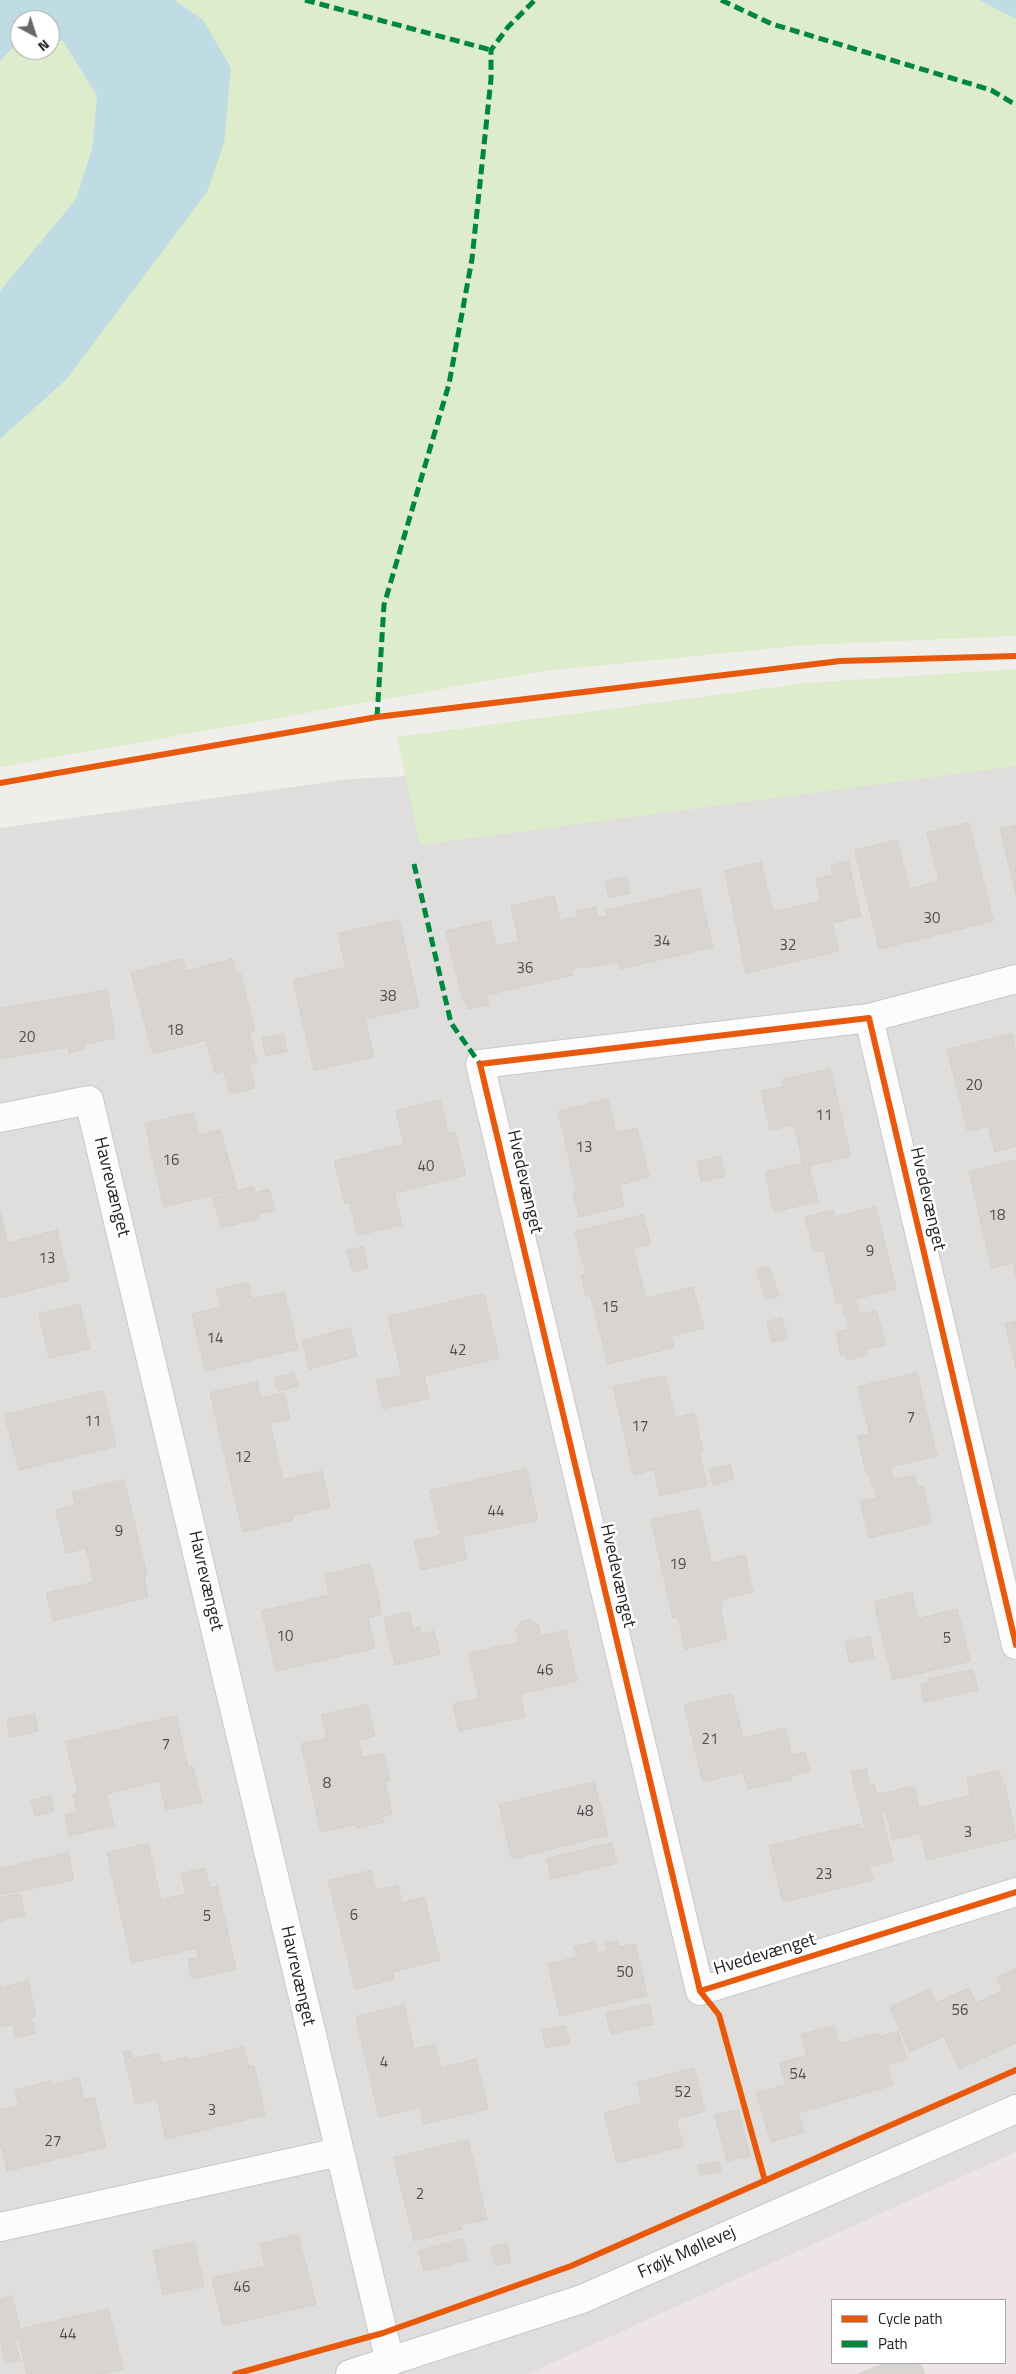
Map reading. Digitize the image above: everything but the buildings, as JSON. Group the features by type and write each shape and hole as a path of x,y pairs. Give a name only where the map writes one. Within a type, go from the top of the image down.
{"street":[{"name":"Hvedevænget","path":"1016,979 869,1018 480,1064 700,1991 1016,1892"},
{"name":"Hvedevænget","path":"869,1018 1016,1645"},
{"name":"Havrevænget","path":"0,1118 89,1100 390,2362"},
{"name":"Frøjk Møllevej","path":"350,2374 582,2299 1016,2109"},
{"path":"0,2227 339,2152"}],"shaded area":[{"path":"756,758 1016,764 1016,2374 0,2374 0,828 350,779"},
{"path":"1016,2152 1016,2374 528,2374"}],"green space":[{"path":"175,0 979,0 1016,19 1016,636 807,645 544,671 0,767 0,439 66,380 203,20"},
{"path":"60,41 63,41 97,96 92,149 76,199 0,291 0,61 10,50 10,60 60,60"},
{"path":"1016,669 1016,766 420,845 397,737 806,683"}],"water":[{"path":"0,0 175,0 203,20 231,68 224,143 207,192 66,380 0,439 0,291 76,199 92,149 97,96 63,41 60,41 60,10 10,10 10,50 0,61"},
{"path":"979,0 1016,0 1016,19"}],"marked path":[{"path":"305,0 491,50"},
{"path":"377,717 384,605 449,384 472,259 491,79 491,50 508,27 535,0"},
{"path":"721,0 772,24 991,90 1016,105"},
{"path":"414,864 451,1023 480,1064"}],"cycle path":[{"path":"0,783 377,717 840,661 1016,656"},
{"path":"1016,1645 869,1018 480,1064 700,1991 1016,1892"},
{"path":"700,1991 719,2015 765,2181"},
{"path":"235,2374 383,2333 571,2266 1016,2070"}]}
